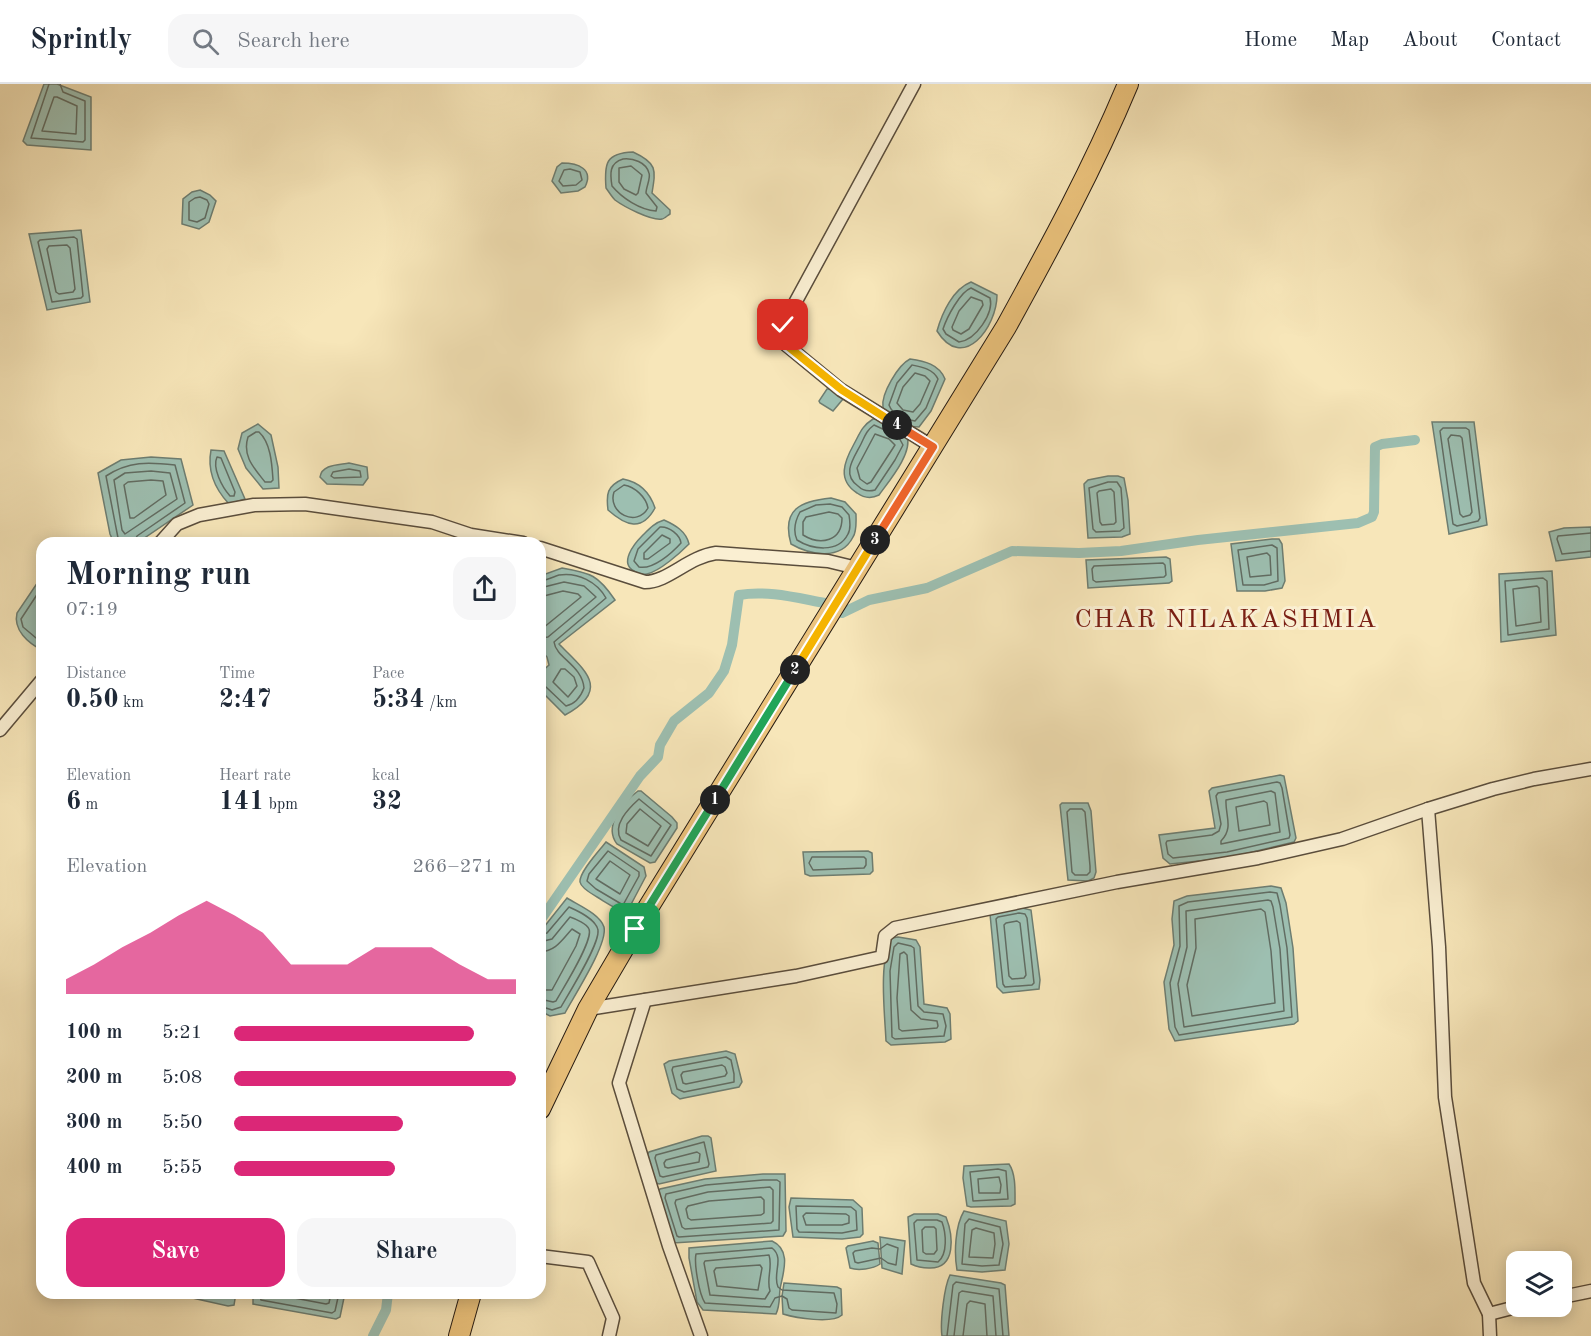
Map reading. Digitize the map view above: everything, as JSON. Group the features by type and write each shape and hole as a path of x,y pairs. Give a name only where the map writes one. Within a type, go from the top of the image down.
{"main road":[{"path":"546,1096 588,1009 1006,327 1105,140 1128,84"},
{"path":"459,1336 469,1299"}],"street":[{"path":"915,84 783,325 783,334 785,344 842,390 933,447"},
{"path":"165,537 177,524 199,515 254,505 305,504 432,522 484,537"},
{"path":"546,550 645,582 658,580 699,556 716,553 828,561 857,568"},
{"path":"0,730 36,687"},
{"path":"588,1009 796,976 882,957 885,936 895,928 1117,882 1258,858 1342,839 1428,809 1534,779 1591,768"},
{"path":"1428,809 1439,947 1445,1096 1474,1283 1489,1314 1491,1336"},
{"path":"645,1000 619,1083 669,1246 701,1336"},
{"path":"546,1257 588,1262 613,1318 609,1336"},
{"path":"1572,1295 1591,1291"},
{"path":"1489,1314 1506,1310"}],"water":[{"path":"44,84 57,84 91,97 91,150 27,145 23,141"},
{"path":"633,152 651,163 654,172 652,193 670,210 670,214 663,219 644,215 624,206 615,200 606,188 607,166 612,157"},
{"path":"562,163 574,164 586,171 585,187 578,191 561,193 552,181 557,167"},
{"path":"200,190 216,201 209,222 199,229 182,224 183,199 192,192"},
{"path":"81,230 90,302 47,310 29,234"},
{"path":"971,282 997,295 995,307 985,332 977,341 967,347 957,348 947,343 937,331 945,309 954,296"},
{"path":"910,359 926,362 935,367 945,379 931,411 919,427 909,426 892,419 883,407 891,380 900,367"},
{"path":"827,389 843,399 833,411 819,401"},
{"path":"873,419 878,419 907,436 908,443 899,467 879,495 868,497 860,495 851,488 844,470 847,457 860,433"},
{"path":"1432,422 1474,422 1487,525 1449,534"},
{"path":"258,424 271,435 278,467 279,488 263,489 246,468 238,449 242,433"},
{"path":"211,450 224,451 245,499 229,504 220,492 211,472"},
{"path":"151,457 181,459 193,505 146,537 111,537 98,473 121,460"},
{"path":"349,463 367,467 368,478 363,485 327,484 320,477 327,467"},
{"path":"1108,476 1124,478 1130,534 1122,537 1088,538 1084,484 1088,480"},
{"path":"623,479 643,489 650,498 655,508 645,521 627,523 608,510 609,491"},
{"path":"831,498 845,502 856,514 855,532 848,545 841,550 825,554 807,551 791,544 789,522 796,509 820,499"},
{"path":"664,520 683,532 689,544 658,569 640,574 630,568 629,554 649,529"},
{"path":"1591,527 1591,557 1556,561 1549,532 1564,528"},
{"path":"1279,539 1282,544 1285,581 1282,588 1265,591 1237,591 1231,544"},
{"path":"1166,557 1170,559 1172,581 1169,583 1088,588 1086,560"},
{"path":"562,568 587,574 604,585 615,600 559,644 584,671 591,688 580,706 565,715 546,696 546,668 549,665 546,656 546,574"},
{"path":"1552,571 1556,635 1501,642 1499,574"},
{"path":"36,585 36,646 19,630 17,613"},
{"path":"1284,776 1296,838 1294,842 1228,858 1170,864 1163,858 1159,835 1215,828 1209,791 1212,788"},
{"path":"641,791 677,823 677,828 655,862 650,863 617,844 613,837 612,830 617,815 626,801"},
{"path":"1062,803 1088,803 1091,811 1096,872 1094,878 1088,881 1068,880 1060,805"},
{"path":"606,842 644,867 646,876 627,912 615,908 584,889 580,882 586,867"},
{"path":"868,851 872,853 873,871 870,874 810,876 805,874 803,852"},
{"path":"1271,886 1281,888 1286,903 1293,948 1298,1021 1294,1024 1175,1041 1169,1029 1164,982 1174,945 1172,919 1174,901 1187,896"},
{"path":"567,898 588,910 602,922 604,927 604,935 596,957 565,1013 550,1016 546,1014 546,924"},
{"path":"1018,907 1031,910 1040,980 1039,989 1003,993 997,987 990,914"},
{"path":"892,938 916,940 920,947 924,1004 947,1008 950,1014 951,1039 945,1042 891,1045 886,1041 883,988 885,959"},
{"path":"726,1051 735,1054 742,1082 739,1087 680,1099 672,1093 664,1064 669,1061"},
{"path":"702,1136 711,1138 716,1171 656,1183 647,1155 649,1152"},
{"path":"1009,1164 1014,1178 1015,1204 1011,1206 967,1206 963,1178 964,1166"},
{"path":"785,1174 786,1231 783,1236 673,1243 658,1192 660,1189 705,1179"},
{"path":"791,1198 853,1200 862,1208 863,1234 860,1237 842,1239 793,1237 789,1207"},
{"path":"964,1211 1006,1221 1009,1244 1005,1270 982,1272 957,1270 956,1240"},
{"path":"914,1214 938,1214 946,1217 951,1250 949,1257 938,1267 924,1268 911,1264 908,1217"},
{"path":"880,1237 905,1241 902,1274 882,1268"},
{"path":"772,1241 782,1250 785,1262 776,1314 703,1310 697,1302 689,1248"},
{"path":"873,1241 878,1243 880,1264 865,1269 850,1268 846,1248"},
{"path":"950,1275 1005,1285 1009,1336 942,1336 943,1305"},
{"path":"784,1283 841,1289 842,1315 822,1320 783,1314"},
{"path":"197,1299 235,1299 234,1305 228,1306"},
{"path":"253,1299 344,1299 340,1317 336,1319 253,1304"}],"waterway":[{"path":"842,613 869,600 927,588 1012,551 1079,553 1121,551 1198,540 1358,523 1372,517 1374,512 1375,447 1415,440"},
{"path":"546,912 640,776 658,757 660,745 674,721 709,693 724,671 732,645 739,595 771,594 825,603"},
{"path":"373,1336 386,1310 387,1299"}],"district":[{"name":"CHAR NILAKASHMIA","path":"1226,618"}],"route":[{"path":"635,929 933,447 842,390 785,344 783,325"}]}
